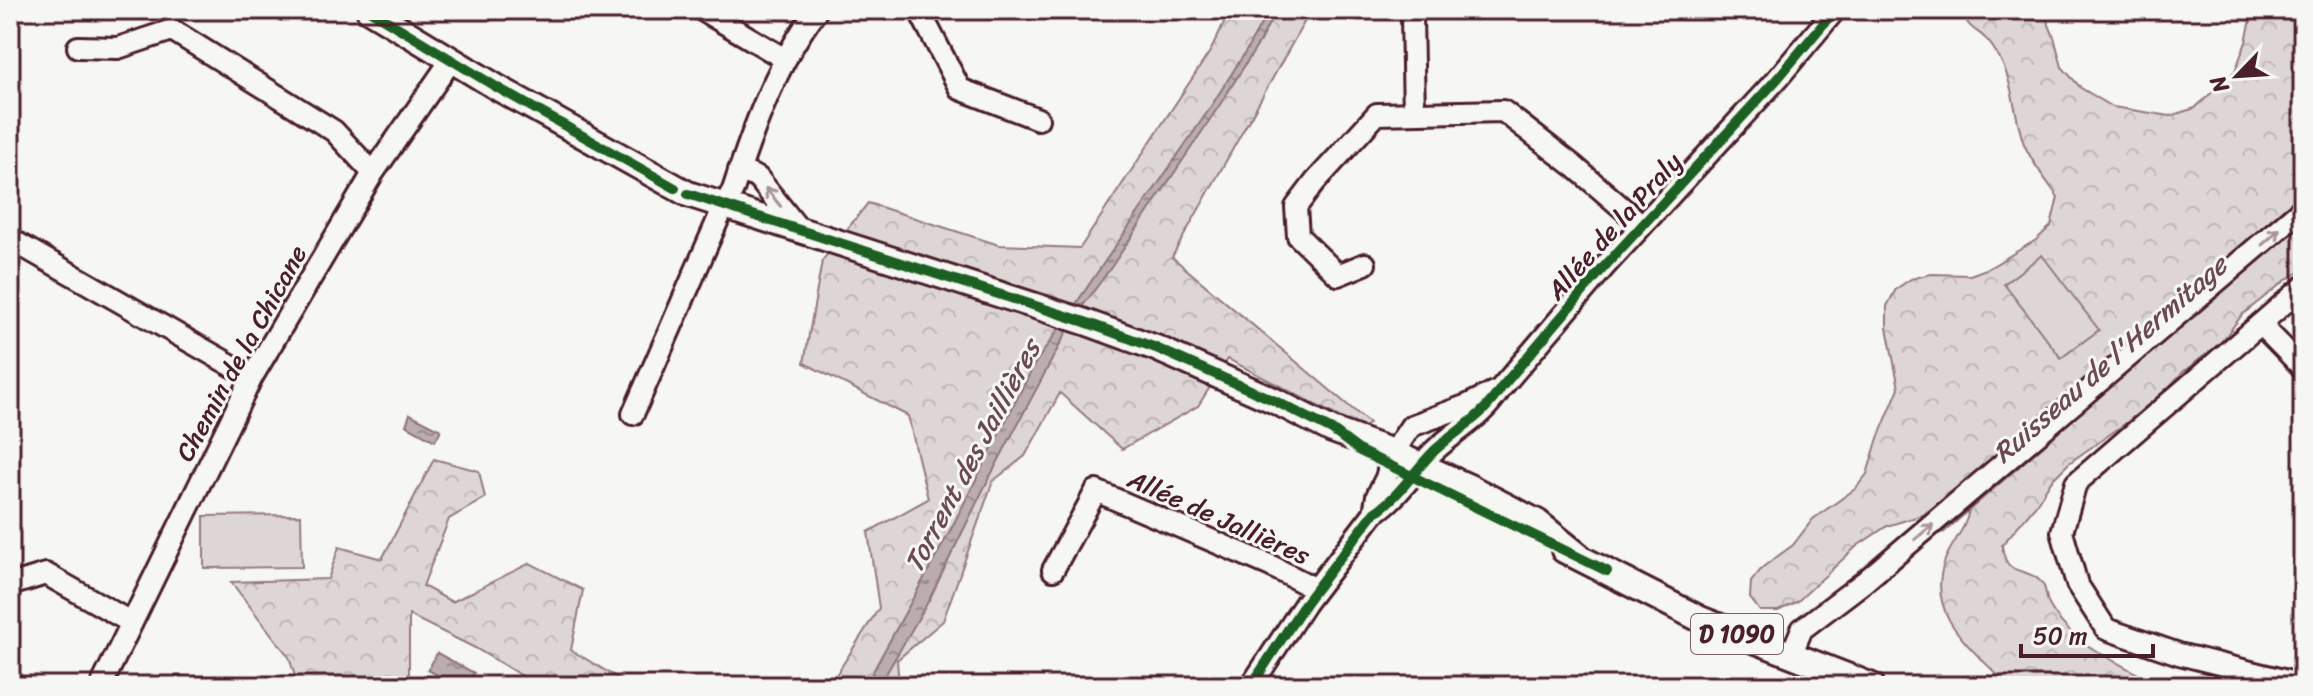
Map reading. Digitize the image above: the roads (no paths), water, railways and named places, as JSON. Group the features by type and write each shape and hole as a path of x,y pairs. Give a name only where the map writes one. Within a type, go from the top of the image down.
{"main road":[{"name":"D 1090","path":"369,10 498,88 675,188 801,232 1072,318 1184,360 1404,465 1530,535 1579,556 1700,619 1872,686"}],"street":[{"path":"702,10 785,59"},
{"path":"633,414 733,190 772,83 796,38 817,10"},
{"path":"919,10 960,89 1038,119"},
{"name":"Allée de la Praly","path":"1404,465 1454,435 1491,403 1642,225 1778,78 1826,13"},
{"path":"1412,17 1414,113"},
{"path":"78,47 118,48 172,30 334,131 373,173"},
{"name":"Chemin de la Chicane","path":"101,686 252,377 373,173 452,59"},
{"path":"1365,264 1338,275 1298,236 1296,207 1377,114 1503,111 1571,163 1642,225"},
{"path":"739,170 758,178 801,232"},
{"path":"1791,655 1802,629 1864,582 2303,208"},
{"path":"10,239 252,377"},
{"path":"2303,287 2076,483 2062,532 2077,584 2106,629 2179,654 2303,685"},
{"path":"2260,324 2303,368"},
{"name":"Allée de la Praly","path":"1404,465 1411,426 1468,405 1501,388"},
{"path":"1438,416 1449,419 1454,435"},
{"path":"1251,686 1316,589 1374,513 1387,505 1404,465"},
{"name":"Allée de Jallières","path":"1053,570 1096,491 1269,565 1316,589"},
{"path":"10,585 46,574 132,623"}],"water":[{"path":"1269,10 1276,10 1259,43 1110,269 1074,318 929,600 879,686 865,686 951,529 1034,365 1208,111"},
{"path":"410,414 441,430 435,441 406,425"},
{"path":"437,653 474,673 467,686 458,686 428,670"}],"waterway":[{"name":"Ruisseau de l'Hermitage","path":"1943,531 2102,392"}],"water label":[{"name":"Torrent des Jaillières","path":"972,456"}]}
